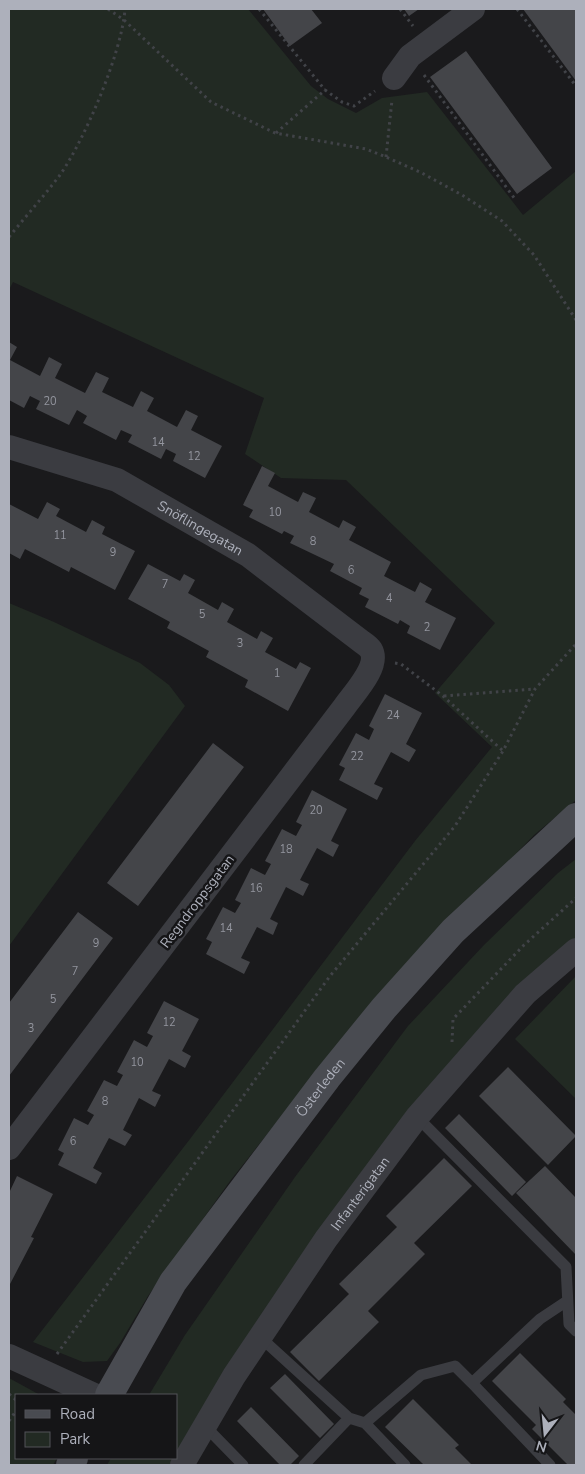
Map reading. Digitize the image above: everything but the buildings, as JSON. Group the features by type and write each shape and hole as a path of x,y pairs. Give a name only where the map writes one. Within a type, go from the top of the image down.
{"main road":[{"name":"Österleden","path":"110,1394 173,1282 327,1078 384,1008 453,931 576,818"}],"street":[{"path":"394,78 410,56 463,12"},
{"name":"Snöflingegatan","path":"9,447 117,480 248,554 372,655"},
{"name":"Regndroppsgatan","path":"9,1148 345,706 370,671 372,655"},
{"name":"Infanterigatan","path":"182,1465 234,1376 326,1239 417,1117 525,994 576,950"},
{"path":"9,1356 92,1394"}],"lane":[{"path":"417,1117 566,1268 568,1324 576,1331"},
{"path":"472,1384 540,1319 567,1302"},
{"path":"260,1337 349,1418 365,1423 405,1465"},
{"path":"365,1423 421,1375 455,1366 550,1465"},
{"path":"304,1465 349,1418"},
{"path":"205,1426 243,1465"}],"path":[{"path":"108,9 124,20 211,102 275,133 366,149 420,172 462,195 502,222 534,255 576,320"},
{"path":"9,237 60,174 82,137 112,61 124,20 125,9"},
{"path":"259,9 325,90 342,102 354,106 394,78"},
{"path":"517,9 576,86"},
{"path":"410,56 516,199"},
{"path":"386,157 394,78"},
{"path":"275,133 325,90"},
{"path":"44,1372 330,976 455,826 503,750 535,689 576,644"},
{"path":"372,655 402,664 444,696 503,750"},
{"path":"444,696 535,689"},
{"path":"462,1066 452,1057 453,1018 524,945 576,898"}],"green space":[{"path":"9,9 248,9 311,86 328,99 356,113 382,98 427,92 523,215 576,171 576,800 534,835 416,958 303,1089 230,1181 148,1296 107,1361 83,1362 33,1342 190,1139 415,841 492,747 435,693 495,623 346,480 281,478 245,454 264,398 13,282 9,290"},
{"path":"9,603 140,663 169,685 185,706 9,946"},
{"path":"576,859 576,938 508,1005 178,1452 178,1394 150,1394 185,1335 295,1177 408,1026 484,945 558,873"},
{"path":"576,976 576,1099 515,1039"},
{"path":"9,1378 38,1394 15,1394 15,1459 56,1459 53,1465 9,1465"},
{"path":"110,1459 173,1459 170,1465 107,1465"}]}
